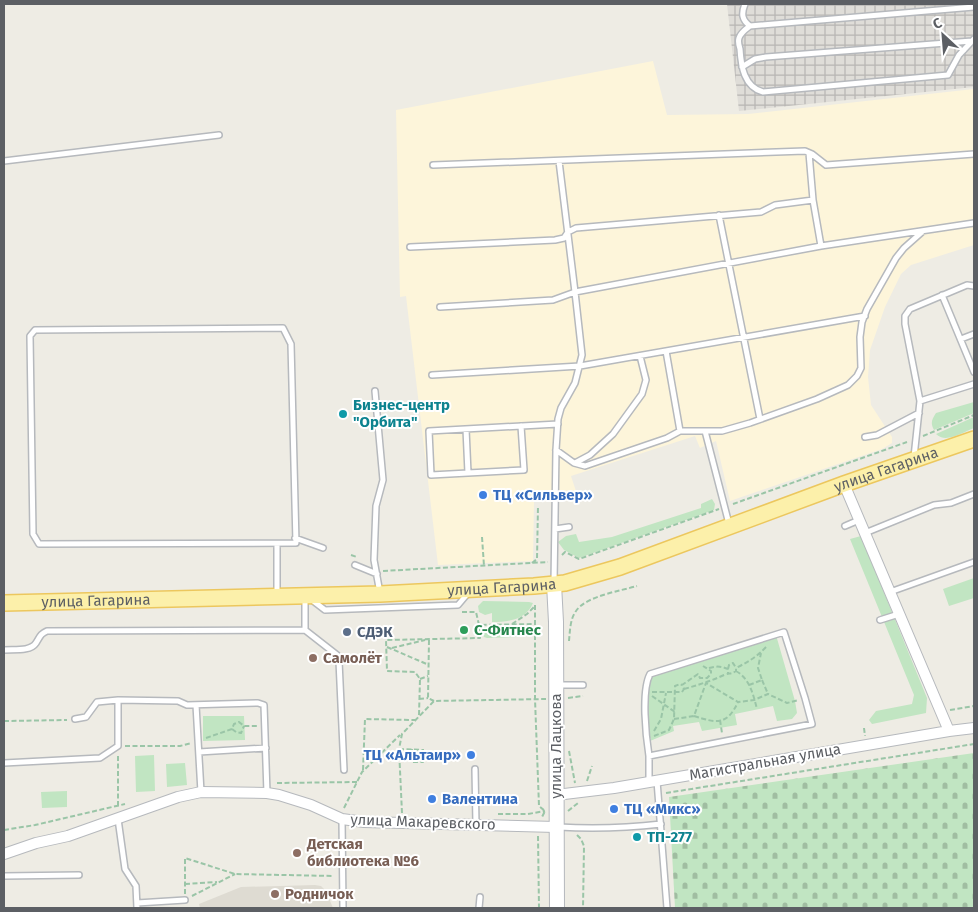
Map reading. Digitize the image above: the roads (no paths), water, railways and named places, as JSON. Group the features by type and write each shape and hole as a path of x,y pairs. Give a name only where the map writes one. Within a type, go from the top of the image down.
{"main road":[{"name":"улица Гагарина","path":"4,603 380,594 554,584 600,574 844,484 974,439"}],"street":[{"path":"844,484 949,731"},
{"name":"улица Лацкова","path":"554,584 562,685 556,795 563,827 557,908"},
{"name":"Магистральная улица","path":"556,795 653,781 974,728"},
{"name":"улица Макаревского","path":"4,854 36,843 68,836 178,797 201,792 267,793 364,822 563,827"}],"lane":[{"path":"745,4 742,16 744,22 750,26"},
{"path":"973,40 959,55 948,75 763,92 756,90 744,76 739,38 743,31 750,26 974,7"},
{"path":"742,67 755,59 766,57 973,40"},
{"path":"4,161 219,135"},
{"path":"432,165 805,151 826,166 974,154"},
{"path":"809,153 813,200 821,246"},
{"path":"554,584 558,424 561,408 575,382 582,355 560,160"},
{"path":"410,247 555,240 564,238 568,232 576,228 761,212 774,205 813,200"},
{"path":"719,215 760,419"},
{"path":"440,307 553,300 575,292 821,246 974,223"},
{"path":"556,450 574,464 585,466 667,438 680,431 722,431 818,399 848,385 857,376 861,368 860,337 864,316 896,258 923,231"},
{"path":"914,460 920,401 904,320 910,308 967,284 974,286"},
{"path":"942,295 974,372"},
{"path":"432,375 580,366 864,316"},
{"path":"283,328 291,344 296,543 276,544 39,544 33,534 30,336 35,330 283,328"},
{"path":"961,339 974,334"},
{"path":"666,351 680,431"},
{"path":"574,464 590,455 613,434 642,394 646,380 640,356"},
{"path":"920,401 974,384"},
{"path":"376,391 383,480 376,506 374,560 380,594"},
{"path":"865,437 877,435 919,413"},
{"path":"522,426 524,470 431,475 428,431 558,424"},
{"path":"466,429 468,473"},
{"path":"705,431 730,527"},
{"path":"865,533 934,504 951,503 974,494"},
{"path":"845,526 859,520"},
{"path":"555,529 569,528"},
{"path":"296,538 323,548"},
{"path":"276,544 277,596"},
{"path":"890,592 974,562"},
{"path":"355,565 376,574"},
{"path":"305,596 325,610 458,605 471,590"},
{"path":"305,596 306,630"},
{"path":"880,620 899,614"},
{"path":"4,650 32,647 38,638 47,631 306,630 337,655 339,660 344,770"},
{"path":"649,756 812,724 784,632 650,674 646,682 646,740 653,781 658,794 667,908"},
{"path":"562,685 583,685"},
{"path":"4,763 100,758 118,746 118,700"},
{"path":"75,719 86,717 97,702 118,700 173,701 188,705 258,703 264,705 267,793"},
{"path":"196,705 201,792"},
{"path":"199,752 266,748"},
{"path":"475,769 476,825"},
{"path":"343,815 343,908"},
{"path":"118,819 124,869 136,886 137,906 184,900"},
{"path":"563,827 586,829 631,828 660,824"},
{"path":"4,876 79,875"},
{"path":"479,908 480,897"}],"place":[{"name":"Бизнес-центр \"Орбита\"","path":"343,414"},
{"name":"ТЦ «Сильвер»","path":"483,495"},
{"name":"С-Фитнес","path":"464,630"},
{"name":"СДЭК","path":"347,632"},
{"name":"Самолёт","path":"313,658"},
{"name":"ТЦ «Альтаир»","path":"471,755"},
{"name":"Валентина","path":"432,799"},
{"name":"ТЦ «Микс»","path":"614,809"},
{"name":"ТП-277","path":"637,837"},
{"name":"Детская библиотека №6","path":"297,853"},
{"name":"Родничок","path":"275,894"}]}
